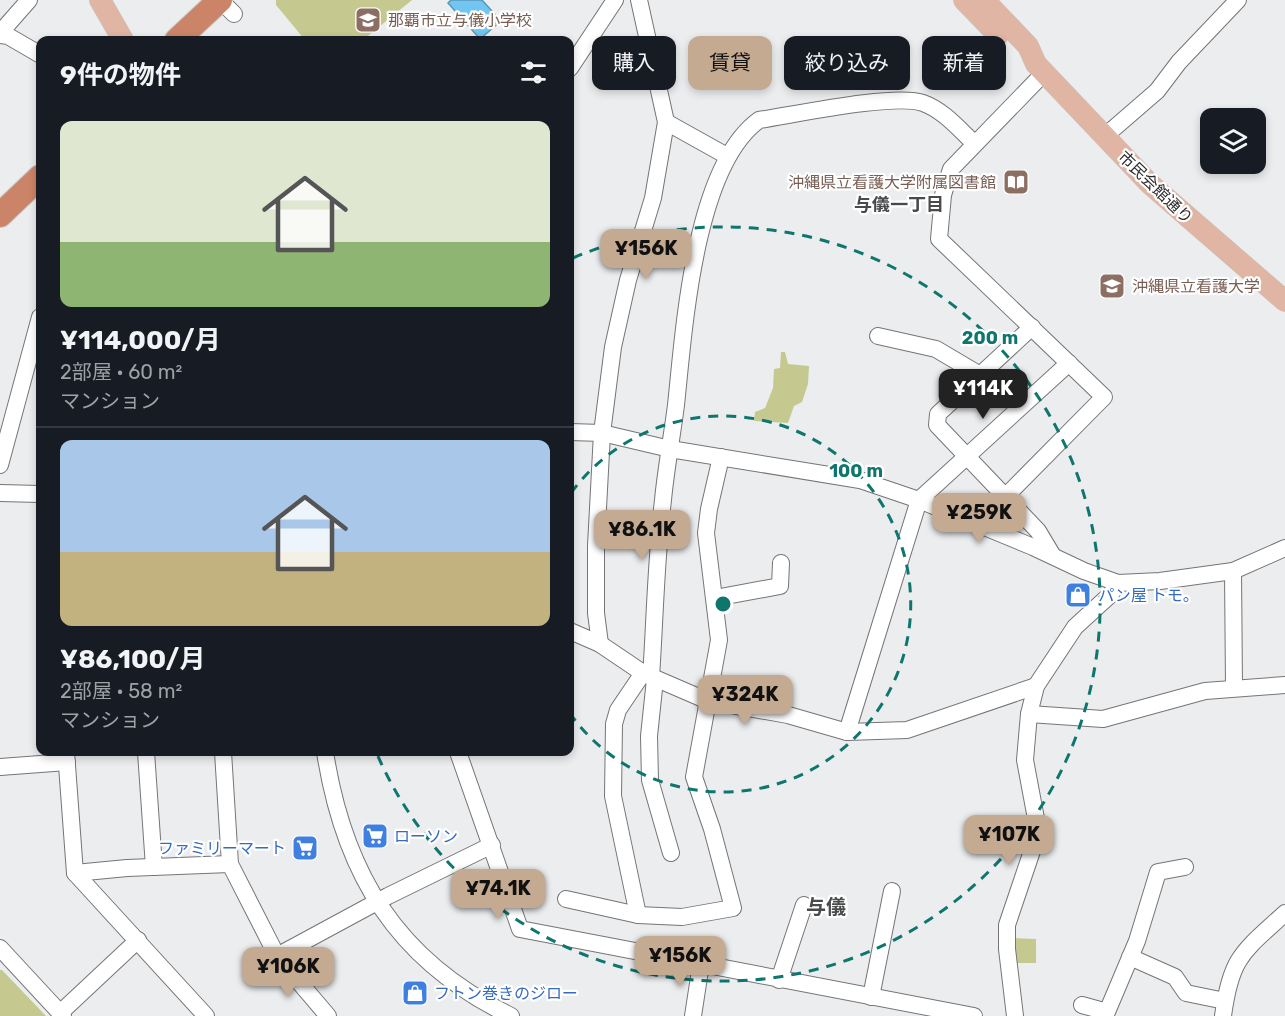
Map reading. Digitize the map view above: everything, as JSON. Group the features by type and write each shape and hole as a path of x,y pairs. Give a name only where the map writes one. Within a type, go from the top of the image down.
{"highway":[{"path":"182,36 218,4"},
{"path":"3,206 36,180"}],"main road":[{"path":"100,0 121,36"},
{"name":"市民会館通り","path":"964,0 1017,55 1040,68"},
{"name":"市民会館通り","path":"984,0 1028,46 1040,68 1105,136 1189,220 1285,301"}],"street":[{"path":"29,0 0,34 8,36 36,52"},
{"path":"574,62 615,0"},
{"path":"600,644 596,613 596,546 602,433 613,347 628,280 652,198 666,122 639,0"},
{"path":"1105,136 1157,91 1179,62 1238,0"},
{"path":"1005,497 1104,398 939,239 943,195 951,169 1040,68"},
{"path":"670,853 650,780 650,676 662,501 686,301 712,192 728,156 745,129 759,120 894,100 923,103 946,118 974,143"},
{"path":"666,122 728,156"},
{"path":"1032,327 938,414 937,425 1038,531 1053,556"},
{"path":"0,465 36,332"},
{"path":"878,336 936,349 980,375"},
{"path":"847,732 918,500 968,458 1069,363"},
{"path":"574,432 602,433 670,449 860,480 918,500 1053,556 1084,572 1118,583 1160,581 1233,571 1285,549"},
{"path":"566,899 638,915 682,917 733,908 712,828 694,777 700,730 708,701 719,640 706,533 708,509 721,457"},
{"path":"0,493 36,494"},
{"path":"715,598 780,586 781,563"},
{"path":"1233,571 1234,687"},
{"path":"1015,1016 1007,948 1007,925 1033,848 1037,824 1025,760 1029,714 1036,686 1076,627 1112,594 1118,583"},
{"path":"574,633 600,644 650,676 708,701 788,715 847,732 907,730 1036,686"},
{"path":"638,915 613,796 614,724 618,710 650,676"},
{"path":"1029,714 1103,719 1204,691 1285,685"},
{"path":"146,756 154,867"},
{"path":"223,756 230,864 277,956 328,1016"},
{"path":"326,756 340,825 350,853 376,902 404,939 438,971 475,998 511,1016"},
{"path":"459,756 520,929 974,1016"},
{"path":"0,767 67,757 75,873 206,1016"},
{"path":"277,956 376,902 492,845"},
{"path":"75,873 230,864"},
{"path":"1082,1005 1107,1012 1130,957 1158,872 1185,867"},
{"path":"871,997 892,891"},
{"path":"779,980 804,905"},
{"path":"1130,957 1174,977 1186,993 1224,1008 1230,977 1240,955 1285,914"},
{"path":"0,949 62,1014 138,940"},
{"path":"693,1016 701,964"}],"green space":[{"path":"276,0 412,0 368,36 302,36 276,5"},
{"path":"781,352 785,352 788,364 809,366 808,384 802,402 794,406 788,423 754,421 755,412 765,408 773,388 774,369 780,368"},
{"path":"1013,938 1036,939 1036,963 1014,963"},
{"path":"0,970 2,970 46,1016 0,1016"}],"water":[{"path":"451,0 482,0 501,21 484,36 477,36 448,3"}],"place":[{"name":"那覇市立与儀小学校","path":"368,20"},
{"name":"沖縄県立看護大学附属図書館","path":"1016,182"},
{"name":"沖縄県立看護大学","path":"1112,286"},
{"name":"パン屋 トモ。","path":"1078,595"},
{"name":"ローソン","path":"375,836"},
{"name":"ファミリーマート","path":"305,848"},
{"name":"フトン巻きのジロー","path":"415,993"}],"district":[{"name":"与儀一丁目","path":"899,205"},
{"name":"与儀","path":"826,907"}]}
